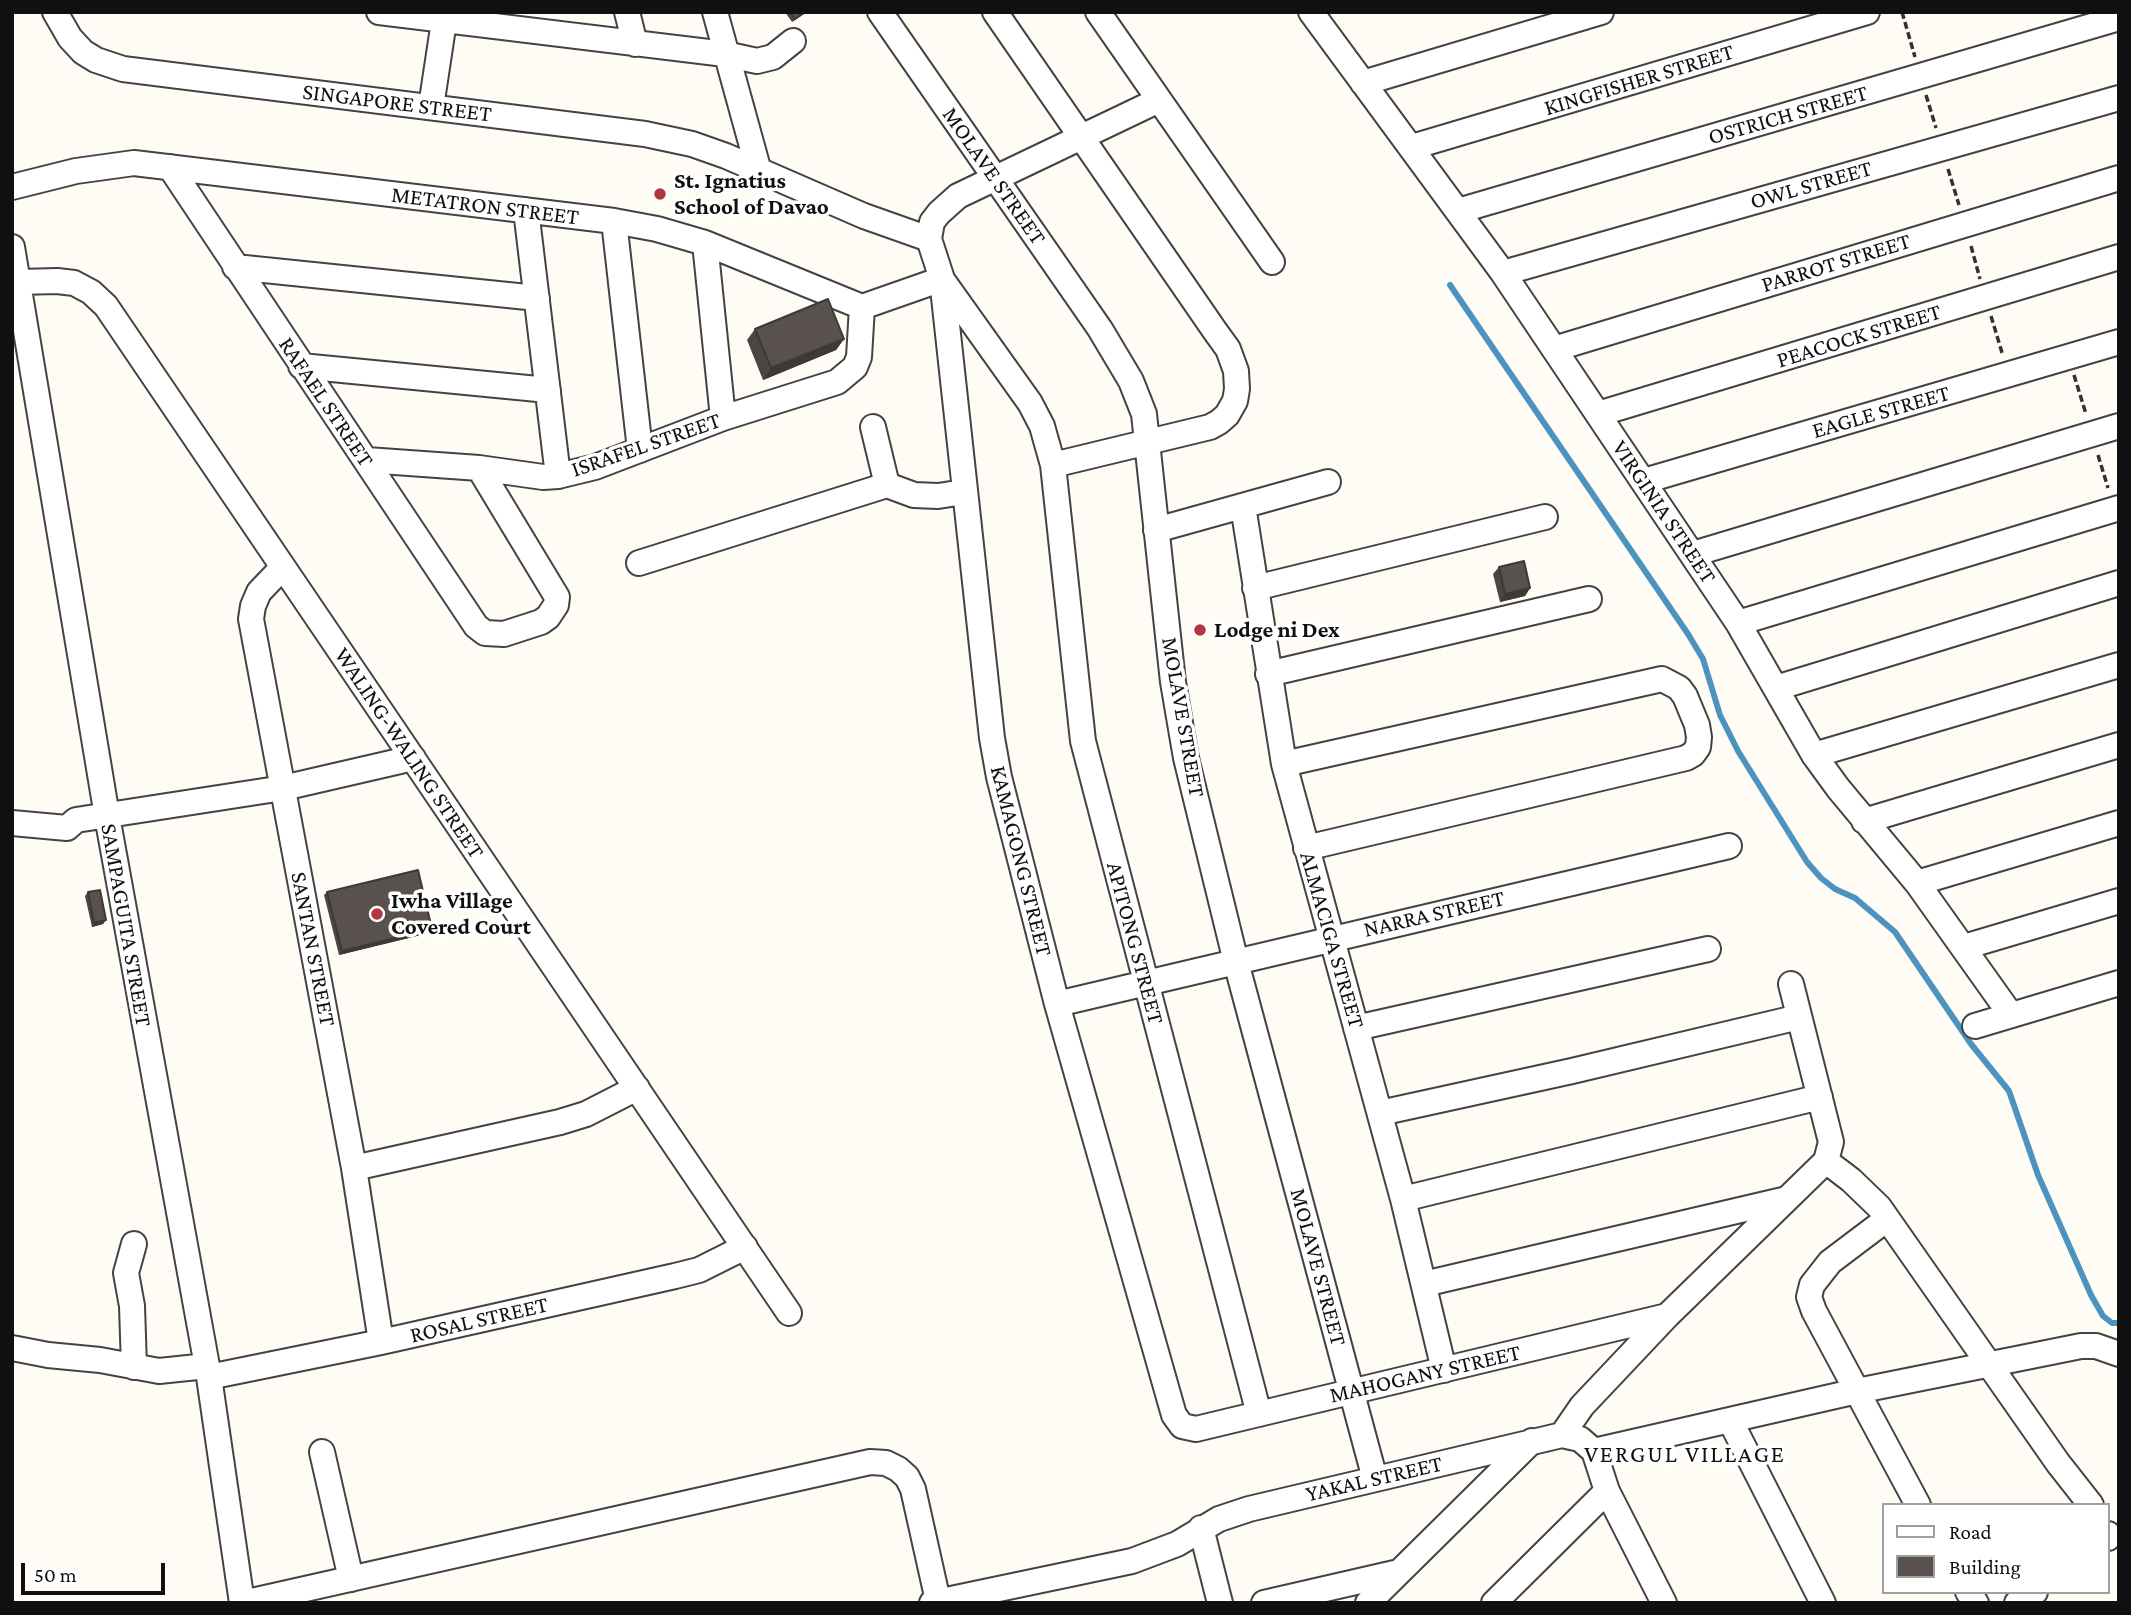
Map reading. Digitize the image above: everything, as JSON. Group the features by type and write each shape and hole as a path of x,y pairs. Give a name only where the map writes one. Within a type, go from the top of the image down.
{"street":[{"name":"SINGAPORE STREET","path":"55,12 70,38 83,52 96,60 123,69 645,134 692,144 758,168 864,216 929,239"},
{"path":"379,12 539,23 635,44 725,54 757,61 773,57 793,41"},
{"path":"628,12 635,44"},
{"path":"715,12 758,168"},
{"name":"MOLAVE STREET","path":"880,12 1115,353 1144,414 1181,733 1237,962 1375,1479"},
{"path":"995,12 1228,349 1236,371 1235,401 1227,415 1219,422 1053,464"},
{"path":"1098,12 1272,262"},
{"path":"1363,83 1601,12"},
{"name":"KINGFISHER STREET","path":"1412,147 1867,12"},
{"name":"VIRGINIA STREET","path":"1314,13 1503,273 1644,481 1738,623 1814,755 1864,821 1917,883 2011,1015"},
{"path":"431,107 443,17"},
{"name":"OSTRICH STREET","path":"1458,211 2119,18"},
{"name":"OWL STREET","path":"1503,273 2119,98"},
{"path":"862,307 942,279 929,239 932,222 958,195 1159,100"},
{"name":"METATRON STREET","path":"12,187 105,166 134,163 614,221 657,229 705,243 862,307"},
{"name":"RAFAEL STREET","path":"170,167 476,626 485,633 504,634 541,622 552,611 557,597 479,468"},
{"name":"PARROT STREET","path":"1554,348 2119,178"},
{"path":"526,210 558,476"},
{"path":"614,221 640,450"},
{"path":"705,243 723,418"},
{"name":"SAMPAGUITA STREET","path":"12,247 107,816 208,1371 243,1603"},
{"name":"PEACOCK STREET","path":"1598,414 2119,257"},
{"path":"235,267 537,298"},
{"name":"APITONG STREET","path":"942,279 1030,403 1042,426 1053,464 1083,741 1259,1414"},
{"name":"KAMAGONG STREET","path":"942,279 992,738 999,777 1057,1004 1174,1415 1182,1426"},
{"name":"WALING-WALING STREET","path":"19,282 74,283 106,306 789,1313"},
{"name":"ISRAFEL STREET","path":"367,460 479,468 521,476 558,476 595,467 723,418 846,377 859,357 862,307"},
{"name":"EAGLE STREET","path":"1644,481 2119,342"},
{"path":"301,366 548,390"},
{"path":"1693,554 2119,426"},
{"path":"873,428 887,485"},
{"path":"1156,530 1328,482"},
{"path":"639,563 887,485 914,495 938,496 964,492"},
{"name":"ALMACIGA STREET","path":"1243,506 1284,764 1403,1199 1444,1370"},
{"path":"1738,623 2119,508"},
{"path":"1255,588 1545,517"},
{"name":"SANTAN STREET","path":"283,567 259,592 251,619 354,1168 381,1342"},
{"path":"1776,688 2119,583"},
{"path":"1268,674 1590,599"},
{"path":"1814,755 2119,665"},
{"path":"1284,764 1662,679 1672,683 1685,696 1699,737 1698,747 1686,758 1306,848"},
{"path":"1864,821 2119,745"},
{"path":"12,823 67,828 76,820 283,788 413,758"},
{"path":"1917,883 2119,823"},
{"name":"NARRA STREET","path":"1057,1004 1729,846"},
{"path":"1964,947 2119,901"},
{"path":"1356,1028 1708,949"},
{"path":"1975,1026 2119,983"},
{"path":"1664,1603 1607,1491 1594,1451 1580,1439 1562,1435 1582,1406 1667,1316 1784,1199 1826,1161 1831,1142 1791,984"},
{"path":"1380,1113 1799,1017"},
{"path":"354,1168 560,1122 586,1114 637,1088"},
{"path":"1403,1199 1820,1097"},
{"path":"1826,1161 1867,1194 1887,1219 2058,1463 2089,1503"},
{"path":"1424,1284 1784,1199"},
{"path":"1887,1219 1830,1262 1812,1284 1809,1297 1917,1503"},
{"path":"134,1244 126,1273 132,1306 134,1367"},
{"name":"ROSAL STREET","path":"12,1348 159,1371 208,1371 381,1342 699,1270 745,1247"},
{"name":"MAHOGANY STREET","path":"1182,1426 1196,1429 1667,1316"},
{"path":"1594,1451 1857,1391 2081,1346 2096,1346 2119,1354"},
{"path":"1730,1420 1823,1603"},
{"name":"YAKAL STREET","path":"935,1602 1132,1561 1177,1544 1219,1519 1249,1509 1562,1435"},
{"path":"1368,1603 1532,1441"},
{"path":"322,1452 351,1578"},
{"path":"243,1603 870,1462 886,1463 898,1469 907,1477 913,1489 935,1602"},
{"path":"1494,1603 1517,1594 1607,1491"},
{"path":"1201,1528 1220,1603"},
{"path":"1264,1603 1399,1572"}],"path":[{"path":"1902,12 2008,374"}],"building":[{"path":"791,12 804,12 795,19"},
{"path":"828,299 844,339 771,368 755,329"},
{"path":"1524,561 1530,588 1505,594 1499,567"},
{"name":"Iwha Village Covered Court","path":"418,870 432,929 342,951 327,892"},
{"path":"100,890 106,920 94,923 88,892"}],"waterway":[{"path":"1450,285 1688,634 1703,659 1720,715 1738,751 1807,862 1821,878 1835,889 1855,898 1895,932 1971,1044 2009,1091 2038,1175 2091,1295 2103,1316 2112,1323 2119,1323"}],"place":[{"name":"St. Ignatius School of Davao","path":"660,194"},
{"name":"Lodge ni Dex","path":"1200,630"},
{"name":"Iwha Village Covered Court","path":"377,914"}],"district":[{"name":"VERGUL VILLAGE","path":"1685,1455"}]}
